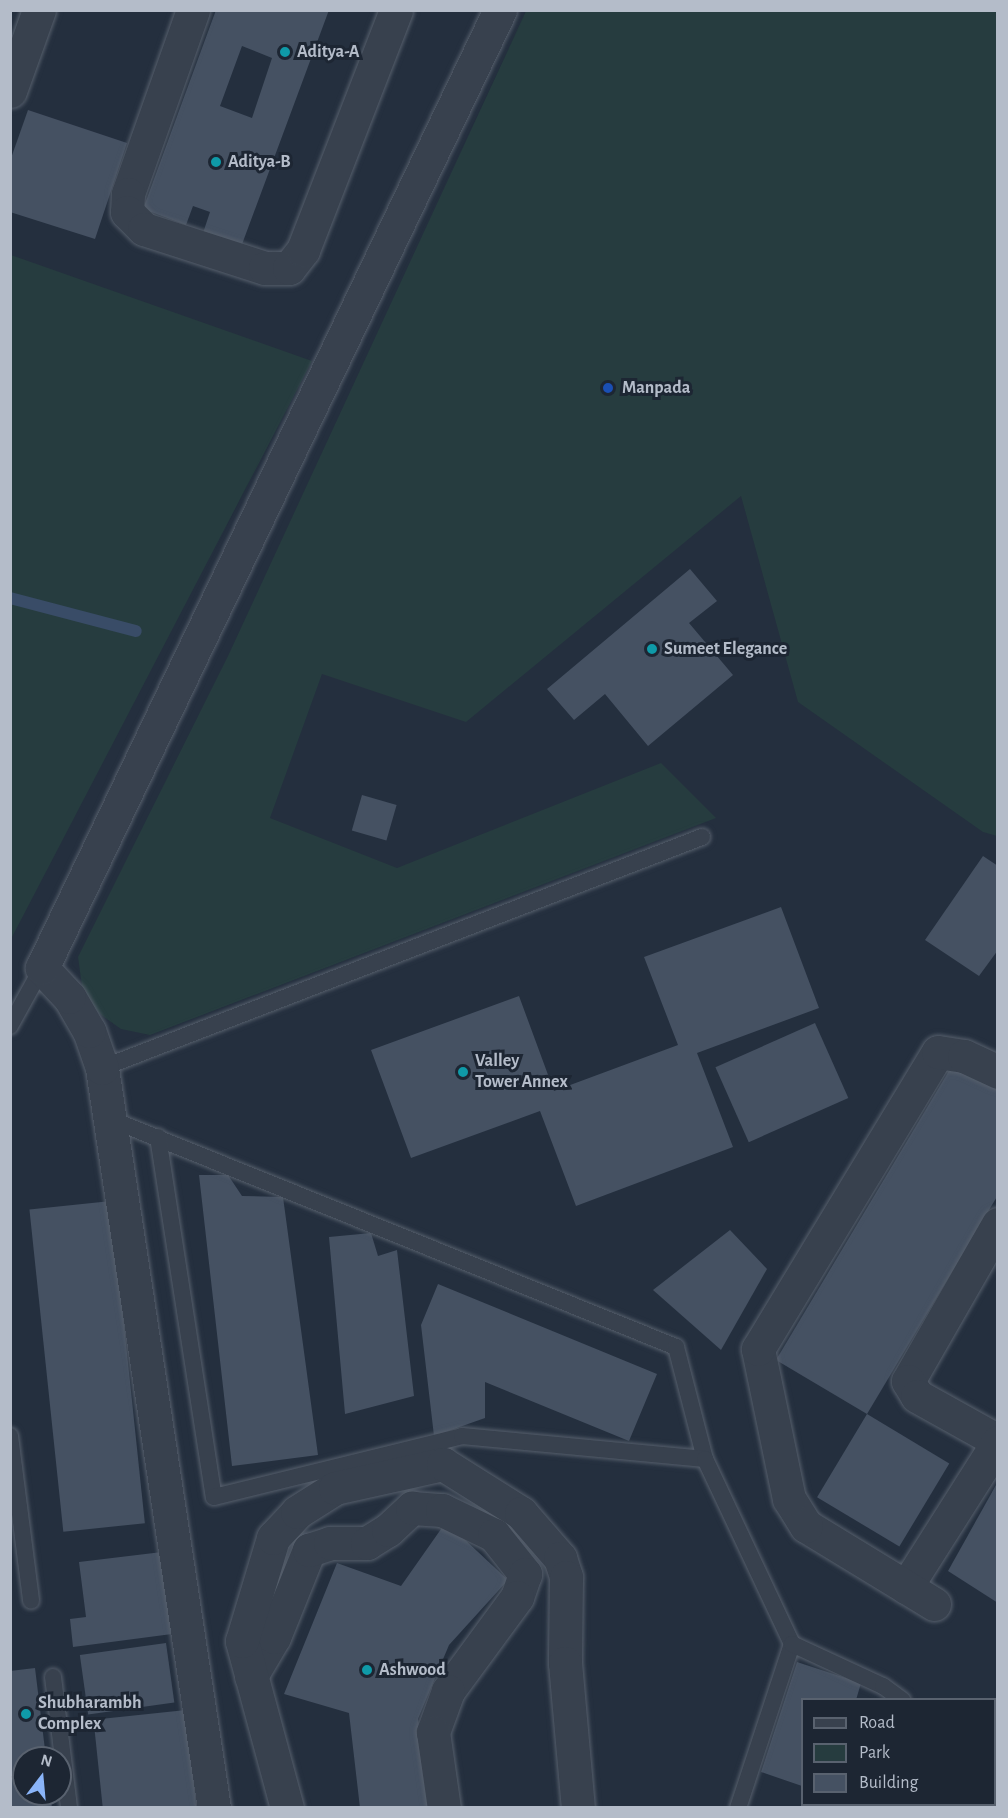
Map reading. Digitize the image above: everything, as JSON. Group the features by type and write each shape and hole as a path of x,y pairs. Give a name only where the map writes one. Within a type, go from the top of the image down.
{"street":[{"path":"10,91 39,10"},
{"path":"193,10 128,194 127,212 144,229 265,268 289,268 303,250 396,10"},
{"path":"214,1808 102,1068 89,1031 69,997 42,968 500,10"},
{"path":"934,1604 806,1526 789,1499 758,1349 938,1052 964,1056 998,1072"},
{"path":"906,1587 998,1442 917,1396 908,1381 998,1224"},
{"path":"287,1808 243,1641 273,1538 297,1512 335,1488 443,1464 521,1513 560,1558 566,1577 565,1663 578,1808"},
{"path":"251,1676 273,1637 309,1550 330,1543 367,1543 388,1530 412,1508 442,1510 494,1535 525,1574 517,1597 448,1691 434,1732 444,1808"}],"lane":[{"path":"102,1068 702,837"},
{"path":"10,1026 42,968"},
{"path":"110,1119 676,1347 705,1459 792,1644 883,1686 899,1698"},
{"path":"158,1137 214,1497 462,1436 705,1459"},
{"path":"10,1436 30,1601"},
{"path":"738,1808 792,1644"},
{"path":"53,1677 69,1808"}],"green space":[{"path":"526,11 997,11 997,836 983,832 798,702 741,496 466,722 322,674 270,818 397,868 661,763 716,818 150,1035 121,1029 97,1012 82,986 78,957 228,656"},
{"path":"10,255 312,361 11,939"}],"building":[{"name":"Aditya-B","path":"216,10 329,10 241,247 203,233 210,212 193,206 186,225 143,209","holes":["242,46 272,58 252,118 220,106"]},
{"path":"28,110 127,143 95,239 10,212 10,161"},
{"name":"Sumeet Elegance","path":"690,569 717,601 689,623 733,675 648,746 605,694 574,720 547,689"},
{"path":"362,795 397,805 386,840 352,831"},
{"path":"983,856 998,866 998,950 979,976 925,940"},
{"name":"Valley Tower Annex","path":"781,907 819,1008 697,1053 733,1147 576,1206 540,1111 411,1158 371,1050 519,996 554,1091 678,1045 644,957"},
{"path":"815,1023 848,1098 749,1142 715,1067"},
{"path":"953,1064 998,1090 998,1195 867,1414 776,1360"},
{"path":"199,1175 228,1175 242,1196 283,1197 318,1455 232,1466"},
{"path":"111,1201 145,1523 63,1532 29,1210"},
{"path":"730,1230 767,1269 721,1350 653,1290"},
{"path":"371,1233 378,1256 397,1250 414,1396 345,1414 329,1237"},
{"path":"438,1284 657,1374 629,1441 485,1382 485,1418 434,1436 421,1325"},
{"path":"867,1414 949,1463 899,1547 817,1497"},
{"path":"996,1485 998,1486 998,1603 948,1571"},
{"name":"Ashwood","path":"446,1522 508,1580 449,1645 418,1719 432,1808 360,1808 349,1713 284,1694 337,1563 401,1586"},
{"path":"162,1552 172,1634 73,1647 70,1619 86,1617 79,1562"},
{"path":"166,1643 174,1702 88,1715 80,1655"},
{"path":"797,1662 861,1683 857,1698 801,1698 801,1786 761,1772"},
{"name":"Shubharambh Complex","path":"35,1668 45,1746 12,1746 12,1806 52,1806 52,1808 10,1808 10,1671"},
{"path":"186,1710 196,1808 103,1808 94,1720"},
{"path":"888,1806 942,1806 942,1808"}],"waterway":[{"path":"10,598 136,631"}],"place":[{"name":"Aditya-A","path":"285,52"},
{"name":"Aditya-B","path":"216,162"},
{"name":"Manpada","path":"608,388"},
{"name":"Sumeet Elegance","path":"652,649"},
{"name":"Valley Tower Annex","path":"463,1072"},
{"name":"Ashwood","path":"367,1670"},
{"name":"Shubharambh Complex","path":"26,1714"}]}
